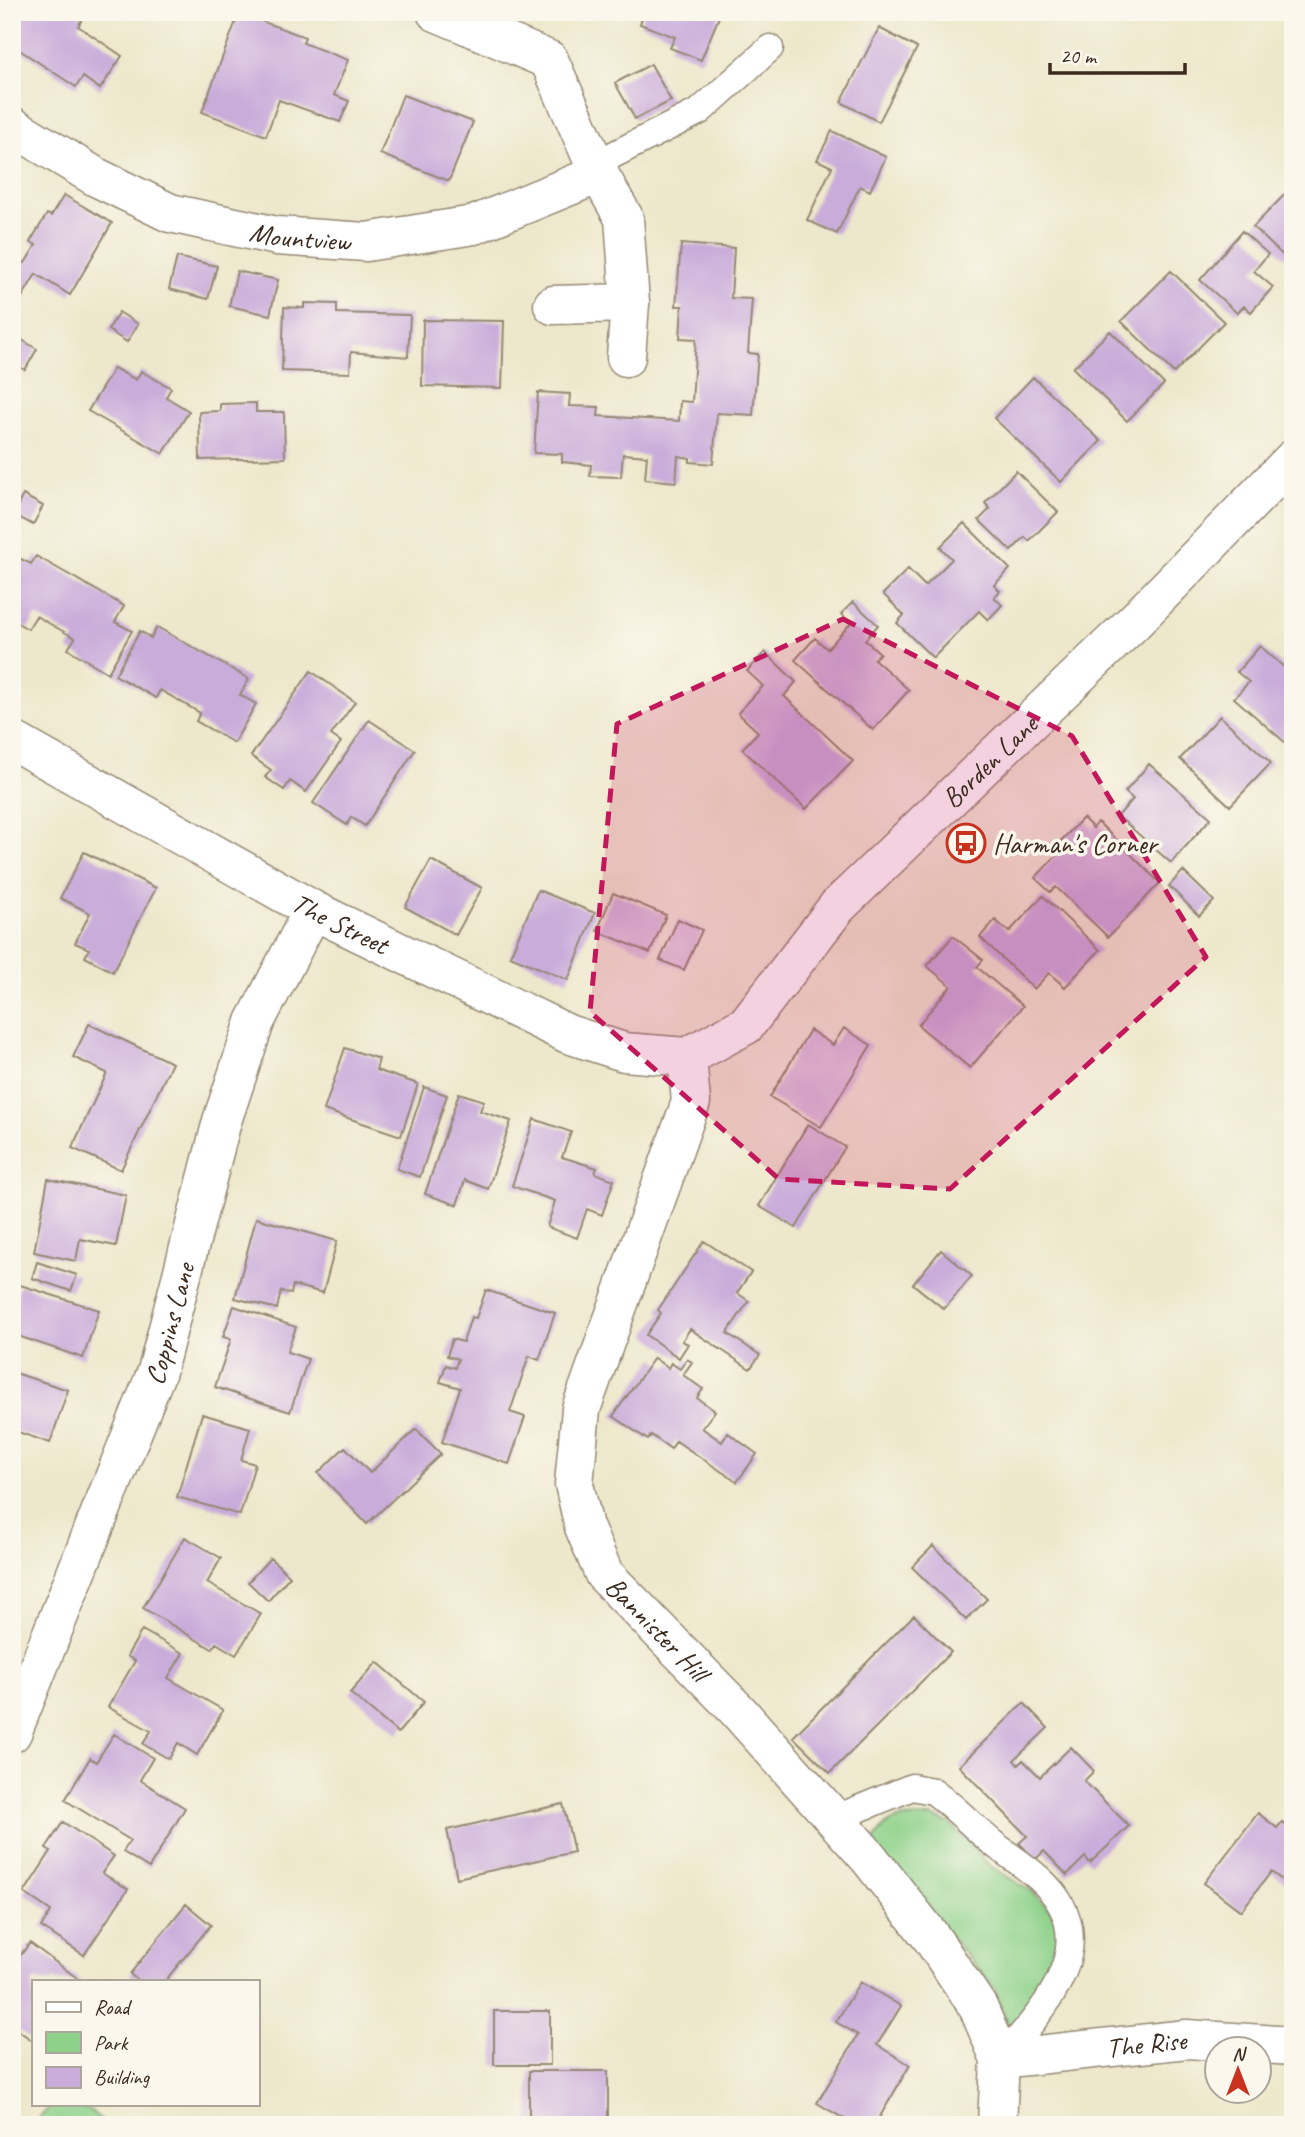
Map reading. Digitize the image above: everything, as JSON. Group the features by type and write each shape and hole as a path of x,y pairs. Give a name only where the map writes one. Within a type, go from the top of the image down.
{"street":[{"path":"436,12 549,60 597,169 624,218 630,303 626,357"},
{"name":"Mountview","path":"13,129 96,177 170,213 276,236 366,242 474,225 597,169"},
{"path":"553,305 630,303"},
{"name":"Borden Lane","path":"687,1057 746,1024 837,907 1134,622 1293,459"},
{"name":"The Street","path":"12,740 313,910 568,1034 624,1052 687,1057"},
{"name":"Coppins Lane","path":"12,1734 156,1371 222,1121 255,1022 313,910"},
{"name":"Bannister Hill","path":"687,1057 691,1102 581,1409 574,1484 584,1527 604,1574 738,1711 834,1819 932,1937 978,2007 1000,2060 997,2125"},
{"name":"The Rise","path":"1000,2060 1186,2039 1293,2046"}],"lane":[{"path":"597,169 700,111 770,48"},
{"path":"834,1819 912,1787 933,1791 1043,1882 1060,1904 1069,1923 1067,1961 1035,2020 1000,2060"}],"highlighted area":[{"path":"843,619 1072,736 1206,957 950,1189 779,1179 590,1012 617,724"}],"green space":[{"path":"930,1817 949,1823 990,1866 1033,1892 1055,1915 1061,1960 1013,2036 993,1986 872,1845 883,1828 895,1820"},
{"path":"51,2106 83,2106 108,2125 32,2125"}],"building":[{"path":"12,12 75,12 83,18 78,26 122,56 100,89 83,77 76,87 12,45"},
{"path":"644,12 721,12 701,60 670,48 675,37 640,24"},
{"path":"239,13 305,37 303,43 348,60 334,95 349,101 340,122 279,100 266,136 202,112"},
{"path":"879,28 917,48 879,122 841,102"},
{"path":"651,64 671,101 635,119 615,83"},
{"path":"403,95 473,122 449,181 380,154"},
{"path":"832,131 886,157 870,191 860,186 837,234 807,220 832,167 817,160"},
{"path":"1293,186 1293,265 1253,227"},
{"path":"64,195 112,223 70,295 36,274 12,314 12,256 25,263 36,245 30,242 47,214 51,216"},
{"path":"1242,231 1268,254 1254,271 1273,287 1251,312 1244,306 1237,313 1200,280"},
{"path":"681,244 734,248 731,298 752,299 748,353 758,354 753,415 717,413 713,464 690,462 690,458 678,456 676,482 645,479 647,456 623,454 621,477 590,476 591,465 562,462 562,454 534,453 538,392 570,394 569,406 599,407 598,416 679,421 680,401 692,402 696,339 680,338 682,306 676,306"},
{"path":"177,257 217,266 208,299 169,289"},
{"path":"237,271 278,280 270,315 229,306"},
{"path":"1171,271 1224,322 1174,373 1121,321"},
{"path":"304,303 337,304 337,313 410,315 408,357 351,352 350,373 282,371 284,307 304,308"},
{"path":"119,312 138,324 127,342 108,330"},
{"path":"423,320 504,321 502,388 422,386"},
{"path":"1110,331 1164,384 1127,421 1073,368"},
{"path":"12,334 37,349 25,370 12,362"},
{"path":"114,368 136,380 141,371 171,388 166,397 189,411 163,454 88,411"},
{"path":"1033,377 1101,441 1061,482 994,418"},
{"path":"256,403 256,412 284,412 285,458 200,460 199,412 220,411 220,404"},
{"path":"1016,471 1058,512 1029,541 1025,537 1011,551 979,520 990,509 985,503"},
{"path":"23,495 43,506 33,525 13,514"},
{"path":"964,523 1010,569 994,585 1000,591 994,597 1002,605 988,620 979,611 933,658 897,623 904,615 883,594 908,569 925,586 952,559 940,547"},
{"path":"36,556 124,606 115,622 132,631 108,673 68,649 75,638 36,616 28,629 12,620 12,570 19,558 31,564"},
{"path":"853,602 878,625 865,640 880,653 874,659 909,690 873,730 795,660 815,638 827,649 851,623 841,614"},
{"path":"157,627 249,679 240,695 256,704 234,743 196,721 200,713 160,690 156,698 115,675 140,631 151,638"},
{"path":"1260,646 1293,675 1293,708 1289,713 1293,716 1293,740 1288,745 1234,698 1249,682 1237,672"},
{"path":"765,652 796,682 784,696 853,761 806,809 742,749 758,732 738,713 763,686 747,671"},
{"path":"311,671 355,702 331,735 341,742 306,792 290,781 284,790 265,777 271,770 251,756"},
{"path":"1220,716 1271,763 1230,806 1180,759"},
{"path":"369,720 415,750 365,826 351,817 347,825 313,803"},
{"path":"1149,764 1211,818 1171,863 1118,816 1133,799 1125,792"},
{"path":"1083,818 1093,828 1098,822 1160,883 1108,937 1056,887 1050,892 1035,878 1057,855 1052,850"},
{"path":"84,852 156,888 113,972 85,957 89,949 75,943 90,913 60,898"},
{"path":"431,860 482,888 456,935 405,907"},
{"path":"1183,871 1214,901 1199,916 1169,886"},
{"path":"538,890 595,913 568,980 510,956"},
{"path":"613,893 666,915 650,953 597,931"},
{"path":"1043,896 1100,950 1065,987 1049,973 1034,989 980,937 995,920 1009,932"},
{"path":"678,919 702,930 684,970 660,960"},
{"path":"953,936 983,960 977,967 1023,1006 970,1068 918,1025 951,986 927,966"},
{"path":"89,1024 172,1063 121,1170 72,1148 107,1073 73,1057"},
{"path":"844,1028 871,1045 821,1127 770,1097 810,1030 833,1045"},
{"path":"345,1048 379,1059 376,1070 418,1084 401,1136 324,1110"},
{"path":"424,1087 447,1095 420,1177 397,1169"},
{"path":"459,1093 484,1101 480,1111 511,1121 488,1189 465,1180 457,1205 425,1194"},
{"path":"534,1119 571,1132 562,1157 597,1168 595,1173 614,1180 602,1215 587,1209 577,1238 547,1227 555,1201 512,1186"},
{"path":"808,1124 845,1147 796,1228 759,1206"},
{"path":"48,1179 126,1195 116,1246 80,1239 76,1261 34,1252"},
{"path":"256,1218 337,1241 323,1293 293,1285 291,1294 281,1291 277,1309 235,1298"},
{"path":"704,1241 751,1272 737,1293 749,1301 727,1333 760,1355 750,1369 690,1329 682,1341 688,1344 679,1358 646,1335 661,1313 658,1310"},
{"path":"941,1250 972,1276 944,1309 913,1284"},
{"path":"37,1262 77,1275 71,1291 32,1278"},
{"path":"20,1285 99,1310 83,1358 12,1334 12,1307"},
{"path":"486,1290 555,1313 539,1360 529,1356 510,1412 525,1417 509,1464 442,1442 460,1388 440,1382 446,1365 455,1368 458,1359 447,1356 452,1339 463,1342 471,1317 476,1318"},
{"path":"234,1306 296,1327 287,1352 308,1359 290,1412 215,1387 231,1339 223,1337"},
{"path":"654,1358 668,1368 671,1363 680,1369 687,1359 692,1362 683,1375 703,1389 697,1398 715,1411 702,1428 722,1442 728,1433 757,1454 737,1482 676,1441 671,1449 651,1435 648,1440 613,1416"},
{"path":"12,1372 68,1390 50,1443 12,1430"},
{"path":"202,1414 250,1428 241,1460 255,1464 240,1515 177,1497"},
{"path":"416,1429 441,1454 367,1524 318,1473 345,1447 370,1473"},
{"path":"185,1537 221,1558 207,1583 261,1614 236,1655 216,1643 212,1649 143,1608"},
{"path":"933,1546 987,1599 966,1620 912,1567"},
{"path":"270,1558 290,1576 268,1601 248,1582"},
{"path":"914,1615 951,1652 830,1773 793,1737"},
{"path":"142,1630 183,1653 168,1678 223,1710 197,1755 178,1743 169,1759 143,1744 151,1731 108,1707 135,1661 127,1656"},
{"path":"377,1662 424,1702 398,1733 350,1693"},
{"path":"1024,1703 1048,1728 1014,1760 1018,1765 1023,1760 1040,1777 1071,1747 1094,1771 1084,1781 1129,1826 1090,1863 1085,1857 1067,1875 1044,1851 1035,1860 1019,1843 1027,1836 959,1766"},
{"path":"114,1734 153,1758 140,1780 185,1808 149,1868 123,1852 130,1840 65,1800 90,1758 96,1762"},
{"path":"563,1804 574,1852 457,1878 447,1830"},
{"path":"1258,1813 1277,1828 1282,1822 1293,1831 1293,1888 1271,1872 1241,1911 1204,1883"},
{"path":"63,1822 114,1856 102,1873 128,1889 84,1955 41,1927 51,1911 24,1893 51,1851 46,1848"},
{"path":"186,1904 211,1925 166,1980 137,1980 130,1974"},
{"path":"30,1943 80,1980 32,1980 32,2040 12,2026 12,1958 16,1961"},
{"path":"860,1982 901,2006 877,2045 910,2065 875,2125 855,2125 817,2103 858,2035 836,2022"},
{"path":"494,2011 550,2011 550,2065 494,2065"},
{"path":"529,2071 608,2071 608,2124 529,2124"}],"place":[{"name":"Harman's Corner","path":"966,843"}]}
